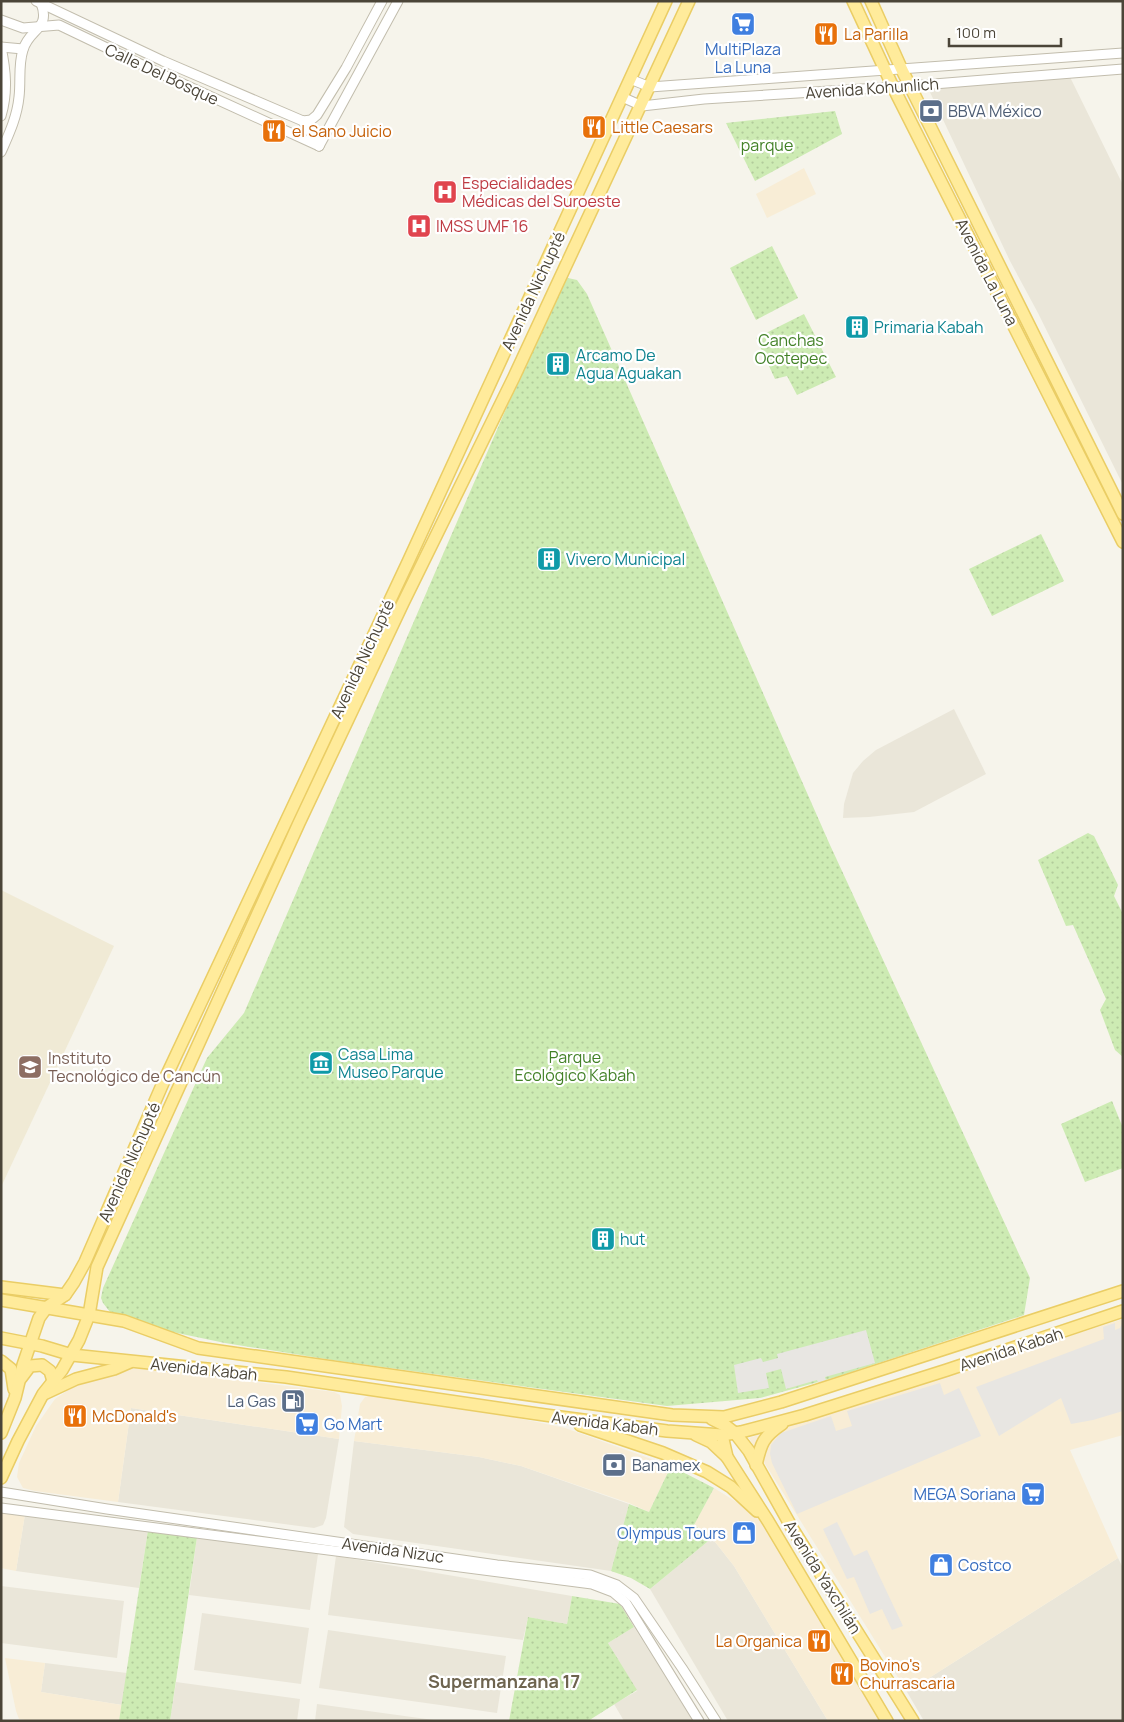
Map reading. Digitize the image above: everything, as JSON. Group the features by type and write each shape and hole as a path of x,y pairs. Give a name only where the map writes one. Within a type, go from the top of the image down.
{"main road":[{"name":"Avenida Nichupté","path":"47,1308 64,1295 85,1262 163,1084 666,1"},
{"name":"Avenida Nichupté","path":"72,1356 89,1315 97,1267 299,823 403,603 514,378 690,1"},
{"name":"Avenida La Luna","path":"853,1 884,69 1123,542"},
{"name":"Avenida La Luna","path":"871,1 902,70 1123,514"},
{"path":"288,818 299,823"},
{"path":"85,1262 97,1267"},
{"path":"1,1287 64,1295"},
{"name":"Avenida Kabah","path":"47,1308 124,1321 198,1348 672,1415 724,1417 856,1379 1123,1291"},
{"path":"1,1300 47,1308 39,1318 1,1433"},
{"name":"Avenida Kabah","path":"30,1343 72,1356 286,1377 667,1431 728,1431 790,1419 1123,1312"},
{"path":"1,1338 30,1343"},
{"path":"1,1478 43,1394 72,1356"},
{"path":"1,1362 11,1368 14,1398"},
{"path":"43,1394 76,1379 114,1369 130,1362"},
{"path":"19,1381 30,1366 36,1364 47,1367 53,1381"},
{"path":"701,1416 728,1431 753,1409"},
{"path":"545,1415 595,1429 663,1453 706,1472 731,1487 768,1521"},
{"path":"756,1465 760,1448 768,1434 790,1419"},
{"path":"689,1431 711,1442 727,1457"},
{"name":"Avenida Yaxchilán","path":"728,1431 727,1457 768,1521 887,1721"},
{"name":"Avenida Yaxchilán","path":"728,1431 748,1450 792,1528 913,1721"},
{"path":"756,1502 765,1491 771,1491"},
{"path":"871,1693 889,1682"}],"street":[{"path":"382,1 346,68 317,115 311,120 302,121 319,146 398,1"},
{"path":"1,152 16,118 20,62 23,49 28,39 42,26 45,13 39,2"},
{"name":"Calle Del Bosque","path":"39,2 162,61 302,121"},
{"name":"Calle Del Bosque","path":"1,20 23,28 59,25 319,146"},
{"path":"1,116 5,101 6,78 1,47 23,49"},
{"name":"Avenida Kohunlich","path":"630,79 650,87 1123,53"},
{"name":"Avenida Kohunlich","path":"642,106 704,99 910,86 1123,69"},
{"path":"791,76 793,94"},
{"path":"622,97 642,106"},
{"name":"Avenida Nizuc","path":"1,1492 592,1584 614,1592 626,1603 699,1721"},
{"name":"Avenida Nizuc","path":"1,1508 496,1568 590,1575 617,1585 634,1598 716,1721"}],"shaded area":[{"path":"1070,77 1123,185 1123,485 1038,313 1010,261 928,88"},
{"path":"804,168 816,194 767,218 756,194"},
{"path":"954,709 986,774 914,812 843,818 844,804 853,773 863,761 876,750"},
{"name":"Instituto Tecnológico de Cancún","path":"1,890 114,946 1,1187"},
{"path":"1123,1319 1123,1435 1070,1450 1118,1558 907,1692 749,1438"},
{"path":"1123,1321 1123,1411 1071,1424 1061,1398 999,1436 976,1387 1104,1339 1103,1327 1115,1323 1115,1330 1120,1328"},
{"path":"866,1330 875,1363 825,1377 827,1384 820,1387 817,1380 786,1389 781,1369 766,1373 769,1388 738,1393 734,1365 761,1358 763,1362 778,1358 777,1354"},
{"path":"148,1368 334,1392 340,1395 342,1406 339,1439 131,1408 118,1502 23,1488 17,1477 19,1463 36,1426 55,1399 83,1380 114,1369"},
{"path":"940,1383 944,1395 959,1388 981,1436 797,1514 772,1463 770,1454 771,1445 781,1433 831,1416 836,1431 852,1426 847,1411"},
{"path":"372,1395 403,1401 485,1411 565,1428 671,1466 649,1512 629,1503 521,1466 479,1457 354,1441 360,1404 365,1397"},
{"path":"131,1408 339,1439 326,1518 323,1525 314,1528 118,1502"},
{"path":"354,1441 479,1457 521,1466 629,1504 611,1571 353,1534 344,1527"},
{"path":"714,1488 751,1511 764,1524 883,1721 828,1721 734,1566 712,1538 693,1526"},
{"path":"1,1510 25,1514 16,1571 1,1568"},
{"path":"25,1514 148,1530 139,1588 16,1571"},
{"path":"837,1522 854,1556 867,1550 903,1626 892,1630 882,1609 870,1614 854,1577 847,1579 823,1529"},
{"path":"197,1537 318,1554 310,1610 189,1595"},
{"path":"712,1538 734,1566 828,1721 728,1721 650,1589"},
{"path":"336,1556 572,1596 567,1624 528,1617 523,1640 328,1615"},
{"path":"1118,1558 1123,1568 1123,1721 924,1721 907,1692"},
{"path":"1,1586 124,1601 117,1658 1,1643"},
{"path":"202,1613 309,1628 301,1684 194,1670"},
{"path":"634,1627 693,1721 624,1721 614,1704 637,1691 608,1643"},
{"path":"328,1630 506,1656 497,1713 319,1688"},
{"path":"5,1658 45,1663 41,1692 122,1705 119,1721 31,1721 19,1719"},
{"path":"45,1663 127,1673 122,1705 41,1692"},
{"path":"176,1682 300,1699 297,1721 170,1721"},
{"path":"317,1704 441,1721 315,1721"}],"green space":[{"name":"parque","path":"835,111 842,134 755,181 726,123"},
{"path":"772,246 798,298 756,320 730,268"},
{"name":"Parque Ecológico Kabah","path":"568,278 577,280 587,294 830,845 1030,1278 1024,1315 836,1377 760,1398 667,1406 332,1360 225,1343 160,1329 110,1312 101,1298 103,1288 207,1058 244,1013 555,296 562,283"},
{"name":"Canchas Ocotepec","path":"804,314 836,377 797,395 787,376 775,379 756,338"},
{"path":"1041,534 1064,581 992,616 969,569"},
{"path":"1088,833 1094,836 1118,885 1114,896 1123,914 1123,1057 1115,1050 1100,1010 1106,999 1073,925 1066,926 1038,860"},
{"path":"1112,1101 1123,1128 1123,1168 1085,1182 1061,1124"},
{"path":"671,1466 714,1488 694,1525 712,1538 650,1589 631,1578 611,1571 629,1504 649,1512"},
{"path":"148,1530 197,1537 170,1721 119,1721"},
{"path":"572,1596 620,1604 634,1627 608,1643 637,1690 588,1721 509,1721 528,1617 567,1624"}],"place":[{"name":"MultiPlaza La Luna","path":"743,24"},
{"name":"La Parilla","path":"826,34"},
{"name":"BBVA México","path":"931,111"},
{"name":"Little Caesars","path":"594,127"},
{"name":"el Sano Juicio","path":"274,131"},
{"name":"Especialidades Médicas del Suroeste","path":"445,192"},
{"name":"IMSS UMF 16","path":"419,226"},
{"name":"Primaria Kabah","path":"857,327"},
{"name":"Arcamo De Agua Aguakan","path":"558,364"},
{"name":"Vivero Municipal","path":"549,559"},
{"name":"Casa Lima Museo Parque","path":"321,1063"},
{"name":"Instituto Tecnológico de Cancún","path":"30,1067"},
{"name":"hut","path":"603,1239"},
{"name":"La Gas","path":"293,1401"},
{"name":"McDonald's","path":"75,1416"},
{"name":"Go Mart","path":"307,1424"},
{"name":"Banamex","path":"614,1465"},
{"name":"MEGA Soriana","path":"1033,1494"},
{"name":"Olympus Tours","path":"744,1533"},
{"name":"Costco","path":"941,1565"},
{"name":"La Organica","path":"819,1641"},
{"name":"Bovino's Churrascaria","path":"842,1674"}],"district":[{"name":"Supermanzana 17","path":"504,1682"}]}
